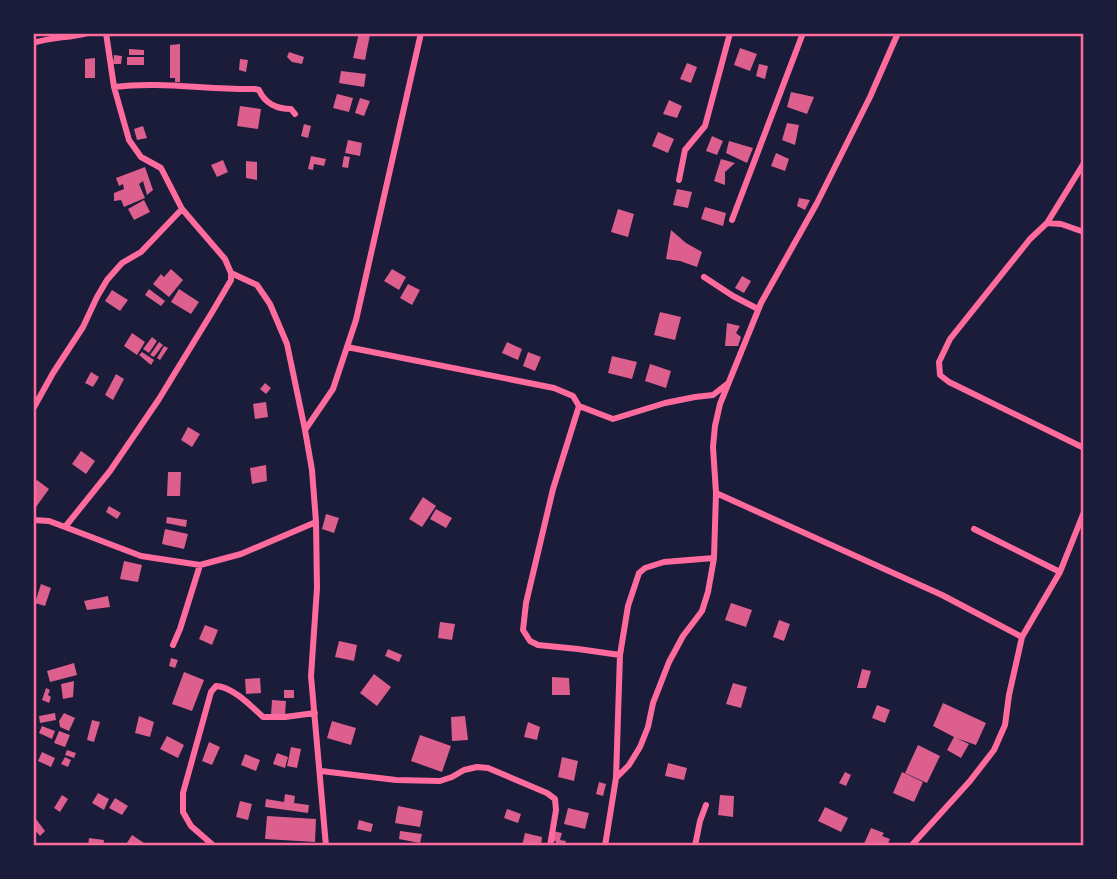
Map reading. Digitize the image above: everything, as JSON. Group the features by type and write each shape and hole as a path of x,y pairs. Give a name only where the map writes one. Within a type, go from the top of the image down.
{"street":[{"path":"33,44 52,38 73,38 87,33"},
{"path":"65,527 110,471 159,399 231,280 225,259 182,209 161,168 141,157 129,140 114,86 106,33"},
{"path":"305,430 333,389 361,300 421,33"},
{"path":"679,180 685,150 705,127 730,33"},
{"path":"732,220 803,33"},
{"path":"616,778 629,765 640,747 669,662 683,636 702,611 708,592 713,558 716,493 713,447 720,404 758,309 817,203 870,97 898,33"},
{"path":"114,86 138,84 255,89 259,90 270,104 291,109 295,114"},
{"path":"1084,163 1047,223 1030,240 950,339 939,362 940,375 948,382 1084,448"},
{"path":"33,409 83,327 107,280 122,262 141,252 182,209"},
{"path":"1047,223 1060,224 1084,232"},
{"path":"231,273 257,285 270,304 287,344 312,470 317,588 312,676 326,846"},
{"path":"704,277 758,309"},
{"path":"347,347 554,388 573,396 579,406 613,419 666,403 713,395 728,384"},
{"path":"579,406 552,489 526,603 523,630 530,641 538,645 620,656"},
{"path":"716,493 942,595 1022,637"},
{"path":"914,845 994,750 1005,725 1022,637 1060,572 1084,512"},
{"path":"33,520 49,521 141,556 200,565 241,554 316,522"},
{"path":"974,529 1060,572"},
{"path":"605,846 616,778 620,656 628,606 639,573 645,568 664,562 713,558"},
{"path":"173,645 200,565"},
{"path":"214,846 191,826 183,812 183,793 211,692 216,687 222,687 245,701 263,717 315,713"},
{"path":"321,771 397,780 440,781 464,770 488,768 555,799 555,821 550,846"},
{"path":"695,846 706,806"}],"building":[{"path":"359,33 370,35 365,60 353,58"},
{"path":"180,44 180,82 175,82 175,78 170,78 170,45"},
{"path":"740,48 757,54 750,71 734,65"},
{"path":"129,49 144,50 144,55 129,55"},
{"path":"289,52 304,57 302,64 292,62 287,57"},
{"path":"114,55 122,56 121,64 113,64"},
{"path":"127,57 144,57 144,65 127,65"},
{"path":"95,58 95,78 85,78 85,59"},
{"path":"240,59 248,60 246,72 239,70"},
{"path":"687,63 697,67 691,83 680,79"},
{"path":"759,64 768,66 765,79 756,76"},
{"path":"341,71 366,74 364,87 339,83"},
{"path":"791,92 814,97 807,114 787,107"},
{"path":"337,94 353,98 349,112 333,108"},
{"path":"360,98 370,101 364,116 355,113"},
{"path":"669,100 682,106 677,118 663,114"},
{"path":"240,106 261,109 258,129 237,126"},
{"path":"787,123 799,125 795,145 782,140"},
{"path":"304,124 311,126 308,138 301,136"},
{"path":"143,126 147,138 137,140 134,129"},
{"path":"658,132 674,139 668,153 652,146"},
{"path":"712,136 723,141 717,155 706,151"},
{"path":"348,140 362,143 360,156 345,153"},
{"path":"729,141 753,148 747,163 726,153"},
{"path":"776,153 789,159 785,171 771,166"},
{"path":"311,156 326,159 324,166 314,164 313,170 308,169"},
{"path":"344,156 350,157 348,168 342,167"},
{"path":"721,159 735,163 725,172 725,185 714,181"},
{"path":"223,160 228,172 217,177 211,165"},
{"path":"246,161 257,162 257,180 246,178"},
{"path":"145,167 153,190 147,195 143,181 139,184 145,198 124,207 121,200 114,201 114,193 124,189 123,184 119,186 116,178"},
{"path":"677,189 692,192 688,208 673,205"},
{"path":"799,198 810,200 805,210 797,206"},
{"path":"144,200 150,212 134,220 128,209"},
{"path":"705,207 726,213 723,226 701,219"},
{"path":"618,209 634,214 628,237 611,232"},
{"path":"671,230 702,252 697,267 666,259"},
{"path":"171,269 183,280 169,297 153,284 161,274 164,277"},
{"path":"392,269 406,277 399,290 384,281"},
{"path":"742,276 751,281 744,293 735,288"},
{"path":"408,284 420,290 412,305 400,298"},
{"path":"149,289 165,301 161,306 145,295"},
{"path":"179,289 199,302 191,314 171,302"},
{"path":"112,290 128,300 120,311 105,301"},
{"path":"660,312 681,317 675,340 654,335"},
{"path":"727,323 740,326 736,333 741,337 738,346 725,346"},
{"path":"132,333 145,342 137,355 124,346"},
{"path":"152,337 157,341 149,353 143,349"},
{"path":"159,342 163,345 154,357 150,355"},
{"path":"507,342 522,349 518,360 502,353"},
{"path":"164,346 168,348 160,360 157,358"},
{"path":"142,352 154,360 151,365 139,355"},
{"path":"528,352 541,357 535,371 523,366"},
{"path":"612,356 637,362 632,379 608,373"},
{"path":"650,364 671,371 666,388 645,381"},
{"path":"91,372 99,377 93,387 85,383"},
{"path":"116,374 124,379 113,400 105,395"},
{"path":"265,383 271,388 266,394 260,389"},
{"path":"266,402 268,417 255,419 253,404"},
{"path":"188,427 200,434 192,447 181,440"},
{"path":"81,451 95,461 86,474 72,464"},
{"path":"266,465 267,481 252,484 250,468"},
{"path":"168,472 181,472 180,496 167,496"},
{"path":"37,480 49,489 36,507 33,506 33,486"},
{"path":"423,497 436,506 422,527 409,519"},
{"path":"109,506 121,513 117,519 106,512"},
{"path":"436,509 452,518 446,528 430,519"},
{"path":"326,514 339,518 334,533 322,529"},
{"path":"167,517 187,520 186,527 166,523"},
{"path":"165,529 188,534 184,549 162,544"},
{"path":"124,561 142,565 138,582 120,579"},
{"path":"41,584 51,588 45,606 35,603"},
{"path":"108,596 110,607 87,610 84,601"},
{"path":"731,603 752,610 746,627 725,620"},
{"path":"779,620 790,624 784,641 773,637"},
{"path":"440,622 455,624 452,640 438,638"},
{"path":"205,625 218,630 212,645 199,639"},
{"path":"339,641 357,645 354,661 335,657"},
{"path":"388,649 402,655 399,662 385,656"},
{"path":"171,658 178,660 175,668 169,666"},
{"path":"74,663 77,675 50,682 47,671"},
{"path":"862,669 871,671 866,688 857,688"},
{"path":"184,672 204,680 192,711 172,704"},
{"path":"374,674 391,687 377,706 360,693"},
{"path":"552,677 569,678 570,695 552,695"},
{"path":"260,678 261,693 246,694 245,679"},
{"path":"74,681 73,697 63,699 61,684"},
{"path":"733,683 747,687 741,708 726,704"},
{"path":"46,688 50,690 49,703 42,700"},
{"path":"284,690 294,690 294,698 284,698"},
{"path":"272,700 286,701 285,715 271,715"},
{"path":"943,703 986,723 976,745 956,738 969,744 961,758 947,750 954,737 933,726"},
{"path":"877,705 890,710 885,723 872,718"},
{"path":"55,713 56,720 40,723 39,716"},
{"path":"64,713 75,718 69,731 60,727 59,721"},
{"path":"139,716 154,722 150,737 135,733"},
{"path":"465,716 468,740 452,741 451,717"},
{"path":"92,720 100,722 94,742 87,740"},
{"path":"332,721 356,728 351,745 327,738"},
{"path":"528,722 540,727 537,740 524,737"},
{"path":"42,726 55,731 52,739 39,733"},
{"path":"59,731 70,735 65,747 54,743"},
{"path":"420,735 451,746 442,772 411,761"},
{"path":"167,736 184,745 178,758 160,749"},
{"path":"209,742 220,747 212,765 202,761"},
{"path":"918,745 940,756 927,783 905,773"},
{"path":"291,747 301,749 297,768 287,766"},
{"path":"67,750 76,753 74,758 65,755"},
{"path":"42,752 55,758 51,767 38,761"},
{"path":"277,753 288,757 285,768 273,764"},
{"path":"245,754 260,760 256,771 241,765"},
{"path":"65,757 71,760 68,767 61,764"},
{"path":"562,757 578,761 574,781 558,777"},
{"path":"668,763 687,768 684,780 665,776"},
{"path":"845,772 851,775 846,786 839,783"},
{"path":"902,772 923,782 914,802 893,793"},
{"path":"599,782 606,784 603,796 596,794"},
{"path":"98,793 109,799 104,810 92,803"},
{"path":"285,794 295,796 294,803 309,805 308,813 265,807 266,799 284,802"},
{"path":"62,795 68,799 60,812 54,808"},
{"path":"720,795 734,796 733,817 718,815"},
{"path":"115,798 128,806 122,815 109,808"},
{"path":"240,801 252,804 248,820 236,817"},
{"path":"398,806 423,811 420,827 395,823"},
{"path":"825,807 848,818 841,832 818,821"},
{"path":"568,808 589,813 585,829 564,824"},
{"path":"507,809 521,814 518,823 504,818"},
{"path":"267,816 316,819 315,842 265,839"},
{"path":"36,819 45,831 40,836 33,828 33,821"},
{"path":"359,820 373,824 371,832 357,829"},
{"path":"871,828 884,833 882,836 890,839 887,846 863,846"},
{"path":"400,831 422,834 420,843 399,839"},
{"path":"553,831 562,833 560,840 566,841 564,846 556,845 556,841 551,842"},
{"path":"525,833 542,837 541,846 522,846"},
{"path":"132,835 144,843 143,846 125,846"},
{"path":"89,838 104,840 103,846 88,846"}]}
